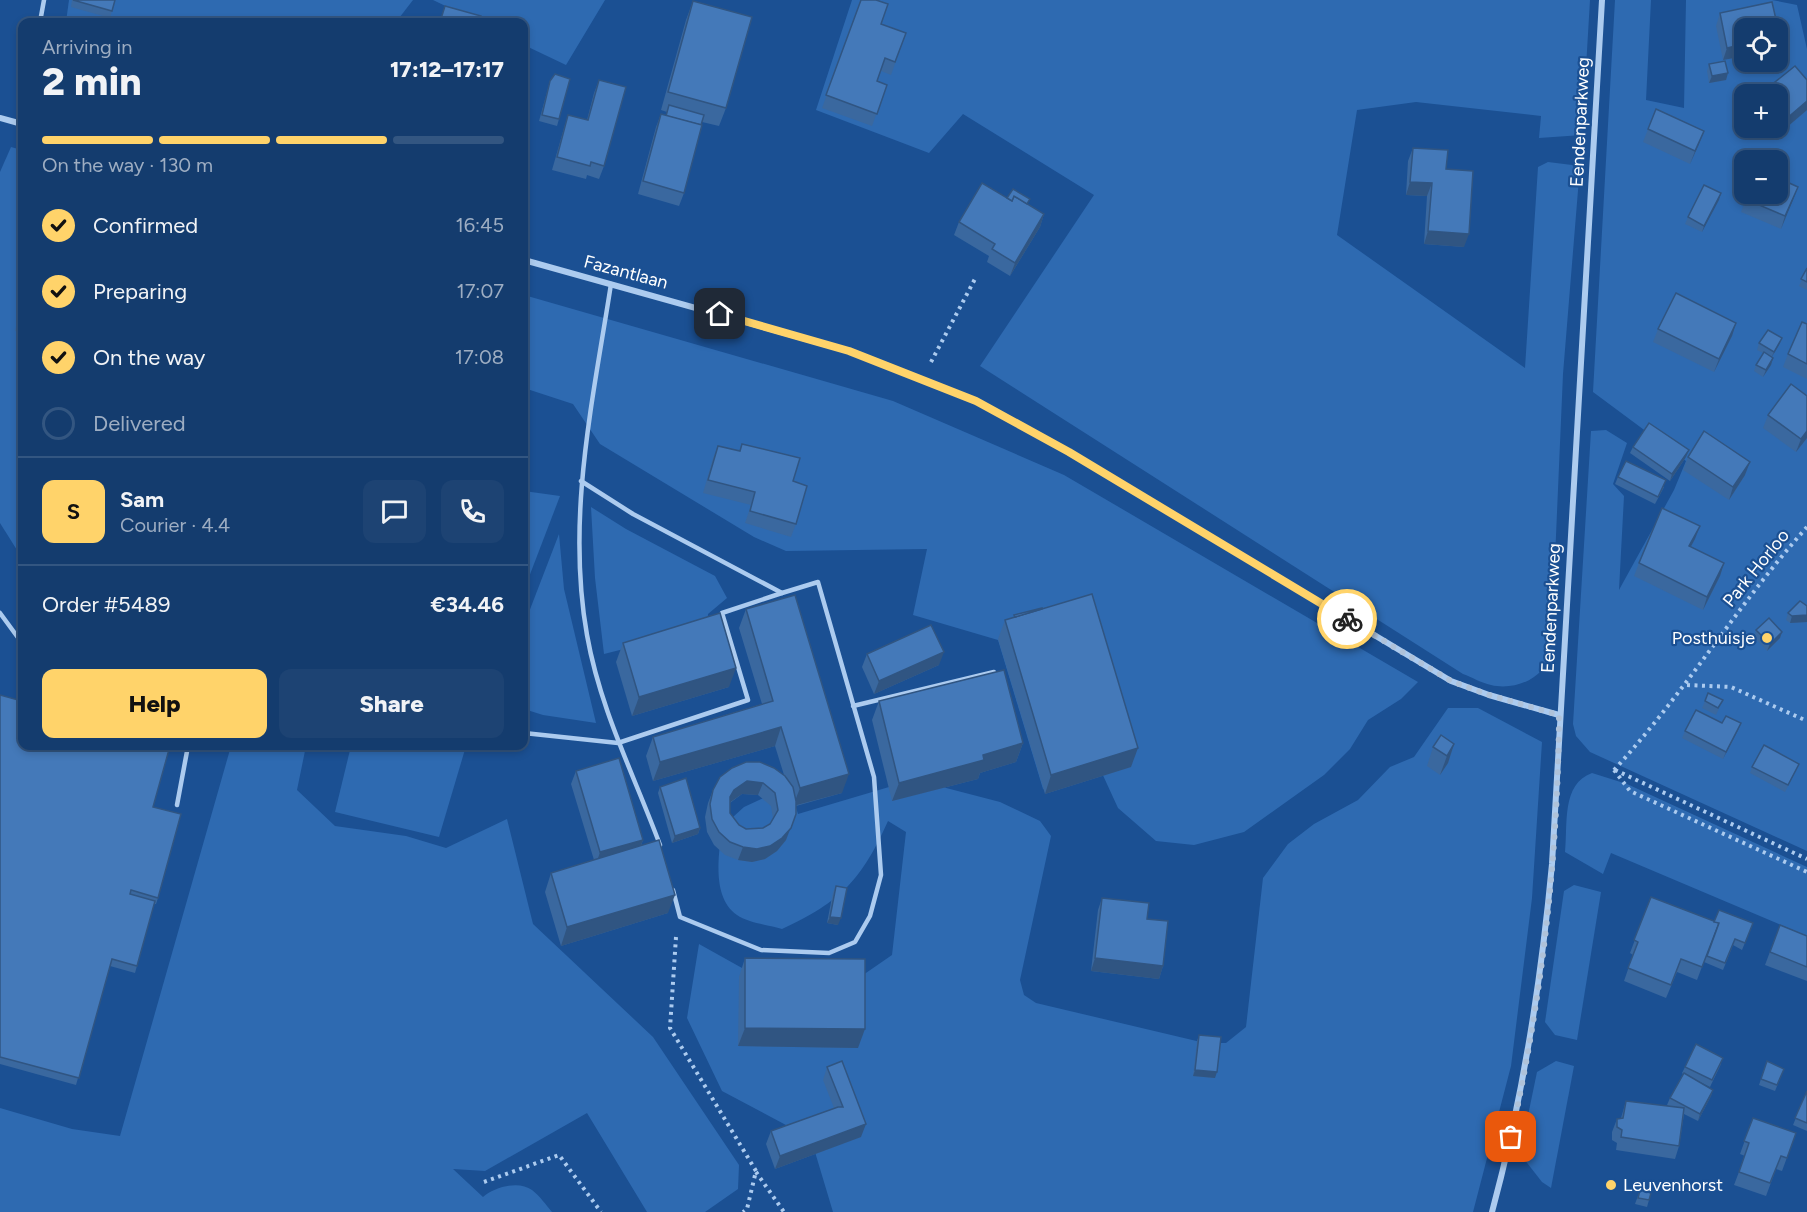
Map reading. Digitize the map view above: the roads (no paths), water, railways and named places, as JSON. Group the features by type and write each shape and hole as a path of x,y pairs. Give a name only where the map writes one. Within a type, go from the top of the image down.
{"street":[{"name":"Eendenparkweg","path":"1492,1212 1525,1072 1543,959 1552,864 1602,0"},
{"path":"0,118 18,123"},
{"name":"Fazantlaan","path":"528,261 849,351 976,401 1069,452 1451,681 1489,695 1559,715"}],"lane":[{"path":"41,18 44,0"},
{"path":"611,284 581,481 580,578 587,636 597,678 618,743 662,854"},
{"path":"581,481 633,514 782,593"},
{"path":"528,733 618,743 748,700 722,613 818,582 874,777 881,875 870,916 855,942 829,953 761,950 680,917 671,885"},
{"path":"0,613 18,638"},
{"path":"853,706 994,672"},
{"path":"177,805 187,750"}],"place":[{"name":"Posthuisje","path":"1767,638"},
{"name":"Leuvenhorst","path":"1611,1185"}]}
